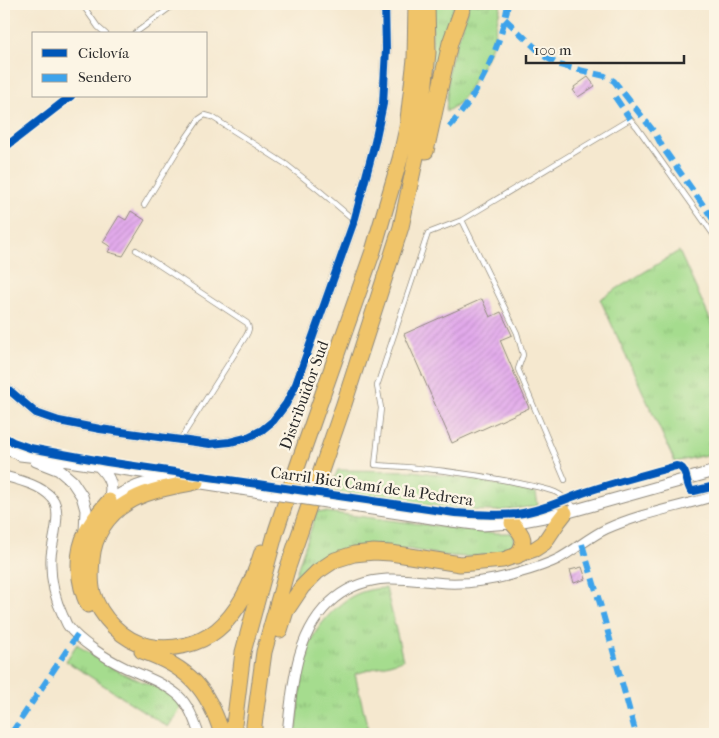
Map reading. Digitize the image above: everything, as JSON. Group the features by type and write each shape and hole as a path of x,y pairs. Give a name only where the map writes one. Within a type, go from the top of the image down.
{"highway":[{"path":"407,4 409,22 407,128"},
{"path":"407,128 415,59 416,4"},
{"path":"254,734 264,652 287,570 344,404 401,227 416,157 421,121 428,52 427,4"},
{"path":"344,404 409,227 450,43 464,4"},
{"name":"Distribuïdor Sud","path":"234,734 243,652 276,531 373,251 400,160 407,128"},
{"path":"196,482 177,482 128,502 109,517 98,534 92,554 93,592 105,616 123,634 148,646 179,647 199,642 215,632 229,619 240,603 264,545 276,531"},
{"path":"109,501 85,534 81,548 79,565 84,597 92,612 115,638 132,648 178,667 196,683 208,699 222,734"},
{"path":"260,734 273,652 286,611 302,587 323,568 335,560 354,554 374,552 460,564 503,560 535,549 544,543 558,522 571,511"},
{"path":"512,523 523,536 523,546 517,556"}],"street":[{"path":"4,387 36,413 49,418 100,429 210,444 246,438 274,421 286,404 296,384 354,220 375,142 383,104 386,49 385,4"},
{"path":"4,449 59,470 72,481 82,496 86,510 85,534"},
{"path":"20,455 98,465 177,482"},
{"path":"93,592 85,572 86,552 93,531 105,512 112,489 108,477 98,465"},
{"path":"196,482 482,525 512,523 571,511 715,471"},
{"path":"4,476 20,480 41,489 52,498 56,507 57,518 51,556 51,580 56,602 68,626 91,647 120,665 148,677 178,695 193,715 199,734"},
{"path":"82,496 101,503 120,500 128,494 143,488 177,482"},
{"path":"288,734 290,704 298,659 306,636 317,616 344,590 364,582 387,578 448,583 478,582 513,575 558,559 605,529 627,520 715,496"}],"lane":[{"path":"82,4 104,32"},
{"path":"137,32 175,4"},
{"path":"144,205 178,148 199,120 206,115 287,165 354,220"},
{"path":"571,511 568,499 556,492 536,487 478,475 425,468 375,465 381,408 377,386 428,233 462,220 630,119 638,126 715,237"},
{"path":"462,220 517,332 523,355 518,369 565,480"},
{"path":"136,250 249,326 246,336 180,440"}],"green space":[{"path":"433,4 455,4 431,72"},
{"path":"469,4 501,4 492,45 485,61 466,94 459,103 446,112 449,67"},
{"path":"679,251 715,330 715,453 675,462 600,299"},
{"path":"338,470 413,471 476,480 536,493 538,506 497,511 461,510 329,491"},
{"path":"317,511 495,533 512,533 515,543 511,549 504,553 465,557 407,549 311,568 290,591"},
{"path":"386,588 403,660 355,674 369,734 296,734 304,667 309,645 316,632 329,615 354,595 369,590"},
{"path":"77,644 120,672 164,690 177,699 183,705 168,727 66,661"}],"building":[{"path":"588,77 595,86 578,97 573,90 575,89 574,87"},
{"path":"131,211 145,220 123,256 108,252 111,247 103,242 119,216 126,220"},
{"path":"482,299 490,317 501,312 512,335 500,340 529,408 452,443 404,334"},
{"path":"582,567 586,579 574,583 570,570"}],"marked path":[{"path":"449,127 460,115 487,70 500,37 508,4"},
{"path":"505,19 544,56 559,65 605,76 614,81 655,133 663,148 715,222"},
{"path":"615,97 630,119"},
{"path":"582,544 636,734"},
{"path":"11,734 77,635"}],"cycle path":[{"path":"4,387 36,413 59,421 100,429 210,444 246,438 262,430 273,421 286,404 296,384 355,218 383,104 386,49 385,4"},
{"path":"4,148 68,98"},
{"name":"Carril Bici Camí de la Pedrera","path":"4,437 30,448 107,462 455,513 486,515 525,513 604,486 676,466 683,469 691,491 715,486"}]}
